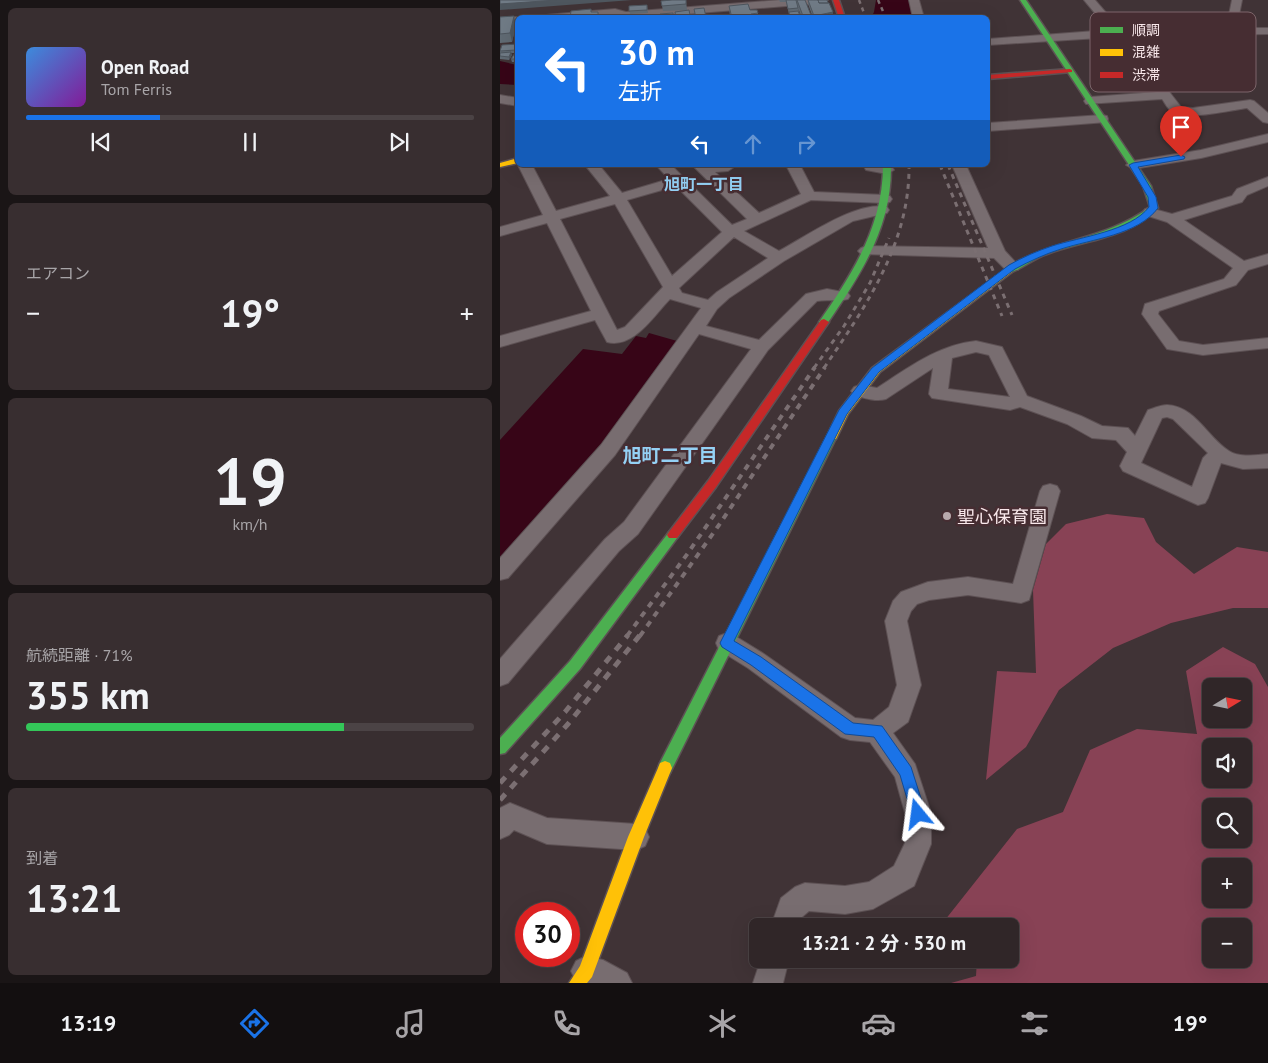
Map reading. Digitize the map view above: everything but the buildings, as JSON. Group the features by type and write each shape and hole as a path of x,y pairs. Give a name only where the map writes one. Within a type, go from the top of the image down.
{"street":[{"path":"615,15 746,3 823,0"},
{"path":"836,0 841,15"},
{"path":"914,0 918,15"},
{"path":"617,983 604,975 582,977 636,837 669,759 843,413 876,370 1012,267 1029,258 1056,248 1122,228 1142,219 1154,208 1152,197 1133,165 1023,0"},
{"path":"1089,0 1099,12"},
{"path":"500,21 515,20"},
{"path":"990,42 1090,35"},
{"path":"990,77 1070,71"},
{"path":"1164,92 1178,110 1193,112 1268,100"},
{"path":"1090,101 1166,95"},
{"path":"500,99 515,102"},
{"path":"1250,104 1268,119"},
{"path":"990,127 1102,119"},
{"path":"1133,165 1201,154 1268,138"},
{"path":"500,165 515,161"},
{"path":"526,167 613,338 631,331 685,272 732,231 809,196 883,204"},
{"path":"594,167 619,198 676,296 711,306"},
{"path":"665,167 726,229 779,258"},
{"path":"701,167 757,220"},
{"path":"712,167 725,167"},
{"path":"795,167 809,196"},
{"path":"500,748 575,665 712,484 842,296 874,236 883,204 887,168 871,167"},
{"path":"961,167 998,253 1012,267"},
{"path":"500,232 678,181"},
{"path":"1172,219 1237,199 1242,192 1268,181"},
{"path":"500,572 608,450 711,306 723,295 779,258 848,218 883,204"},
{"path":"1150,212 1172,219 1242,267"},
{"path":"866,251 998,253"},
{"path":"1268,259 1242,267 1230,282 1151,308 1150,314 1173,345 1203,350 1268,343"},
{"path":"500,676 612,545 631,528 762,346 812,297 827,294 842,296"},
{"path":"500,342 601,313"},
{"path":"695,328 762,346"},
{"path":"860,391 880,395 921,367 944,355 973,346 996,351 1020,400"},
{"path":"944,355 938,394 1010,404 1020,400 1074,420 1099,433 1120,433 1138,451"},
{"path":"1223,456 1213,458 1198,498 1130,466 1155,414 1167,410 1180,415 1223,456 1243,462 1268,461"},
{"path":"727,643 756,661 850,729 878,731 899,714 909,685 896,621 901,607 909,598 928,591 968,586 1021,594 1050,491"},
{"path":"788,918 791,908 805,897 845,900 873,895 904,876 918,844 918,814 906,772 878,731"},
{"path":"500,826 510,816 548,831 636,837"},
{"path":"768,983 772,968"}],"shaded area":[{"path":"876,0 910,0 914,15 872,15"},
{"path":"500,61 515,65 515,85 500,84"},
{"path":"649,333 677,341 604,442 500,558 500,440 583,349 622,354 636,336 646,338"},
{"path":"1107,514 1144,518 1156,542 1194,574 1237,547 1268,552 1268,608 1233,608 1171,623 1113,648 1059,690 1026,747 986,780 997,671 1036,673 1033,590 1046,544 1066,524"},
{"path":"1223,647 1255,664 1268,687 1268,983 951,983 976,976 976,968 1019,968 1019,918 947,918 1017,829 1063,812 1090,750 1137,729 1197,734 1186,671"}],"railway":[{"path":"859,0 865,15"},
{"path":"878,0 885,15"},
{"path":"824,368 870,297 894,247 902,221 907,194 909,167"},
{"path":"941,167 1002,316"},
{"path":"949,167 1012,315"},
{"path":"814,368 844,326 870,283 889,238"},
{"path":"627,636 688,553 815,367"},
{"path":"640,636 719,525 825,367"},
{"path":"500,783 565,712 628,635"},
{"path":"500,800 568,724 640,635"}],"traffic: fast":[{"path":"1009,270 1026,259 1044,252 1121,229 1138,220 1154,208 1147,186 1023,0"},
{"path":"824,322 853,277 876,229 886,196 887,167"},
{"path":"665,768 832,436"},
{"path":"500,748 575,665 673,535"}],"traffic: slow":[{"path":"500,165 515,161"},
{"path":"832,436 843,413 876,370 1009,270"},
{"path":"577,983 586,971 636,837 665,768"}],"traffic: jam":[{"path":"836,0 841,15"},
{"path":"990,77 1070,71"},
{"path":"673,535 712,484 824,322"}],"place":[{"name":"聖心保育園","path":"947,516"}],"district":[{"name":"旭町一丁目","path":"704,184"},
{"name":"旭町二丁目","path":"670,455"}],"route":[{"path":"918,814 906,772 878,731 850,729 756,661 727,643 843,413 876,370 1012,267 1029,258 1122,228 1147,216 1154,208 1152,197 1133,165 1181,157"}]}
